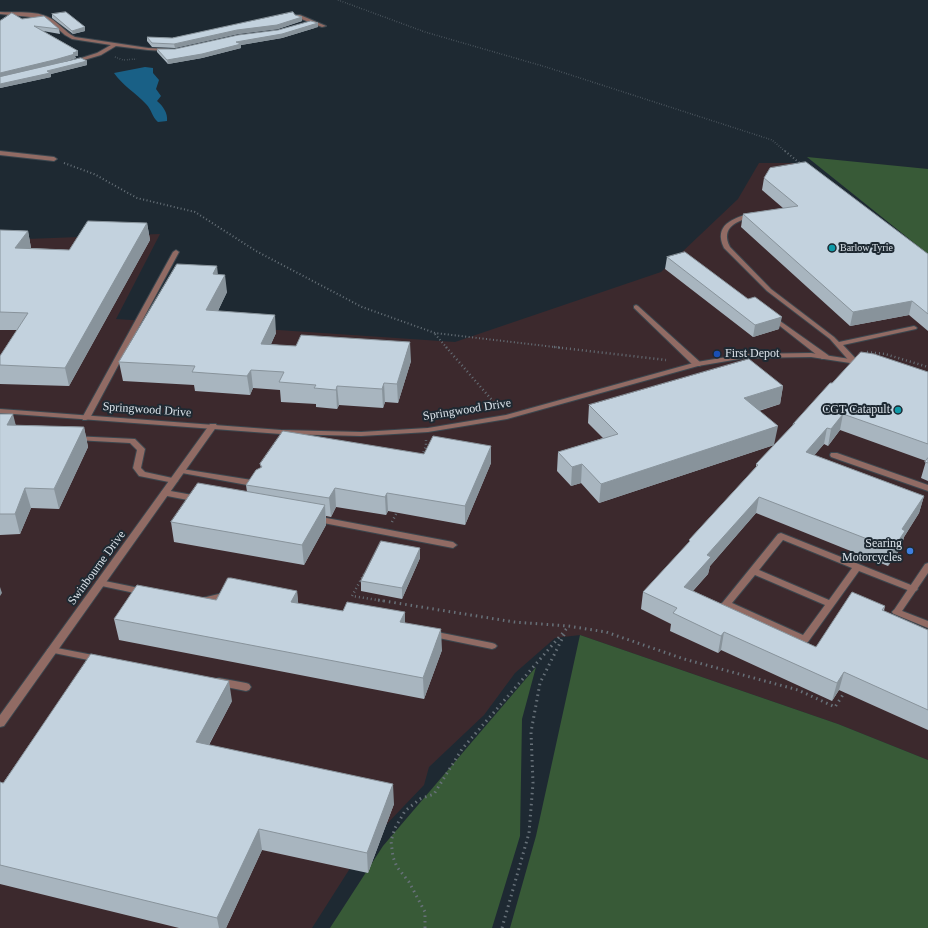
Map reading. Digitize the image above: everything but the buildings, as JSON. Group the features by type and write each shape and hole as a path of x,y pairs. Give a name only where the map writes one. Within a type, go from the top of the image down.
{"street":[{"path":"0,13 46,18 53,22 67,35 74,38 114,45 148,49 175,50"},
{"path":"298,16 324,26"},
{"path":"305,24 312,22"},
{"path":"70,63 99,54 114,45"},
{"path":"0,152 54,159"},
{"path":"758,214 730,223 722,233 722,240 727,248 769,290 832,338 854,361"},
{"path":"86,418 176,252"},
{"path":"636,308 697,364"},
{"path":"769,315 826,357"},
{"path":"840,347 914,328"},
{"name":"Springwood Drive","path":"0,411 280,432 361,434 428,430 507,417 697,364 745,356 811,356 870,364"},
{"name":"Swinbourne Drive","path":"0,723 213,426"},
{"path":"71,438 132,441 141,449 137,468 142,474 174,481"},
{"path":"834,455 928,488"},
{"path":"182,471 259,484"},
{"path":"166,493 204,500"},
{"path":"303,517 453,545"},
{"path":"858,566 805,640 726,604 782,536 858,566 913,589"},
{"path":"928,566 897,612 928,625"},
{"path":"754,571 831,604"},
{"path":"100,583 153,593"},
{"path":"191,601 198,602 234,594"},
{"path":"422,632 492,646"},
{"path":"52,650 108,661"},
{"path":"206,680 246,687"}],"path":[{"path":"338,0 425,32 546,67 772,140 808,170"},
{"path":"54,159 94,174 137,198 195,212 256,251 362,307 435,333 673,361"},
{"path":"435,333 507,417"},
{"path":"840,347 885,354 928,367"},
{"path":"421,458 426,446 428,430"},
{"path":"388,532 400,505"},
{"path":"366,570 352,596 514,622 568,626 606,632 684,659 798,690 835,707 848,688"},
{"path":"425,928 425,912 409,882 397,867 393,857 391,841 395,828 405,811 420,799 434,794 462,749 568,626"},
{"path":"502,928 530,833 533,783 531,732 540,683 568,626"}],"shaded area":[{"path":"759,163 795,163 928,270 928,760 838,724 580,635 555,638 515,673 484,715 429,767 424,785 361,851 312,928 0,928 0,240 160,234 116,319 455,342 661,272 738,199"}],"green space":[{"path":"807,157 928,169 928,254"},
{"path":"580,635 838,724 928,760 928,928 510,928 536,836"},
{"path":"536,667 522,719 520,836 492,928 330,928 383,846"}],"water":[{"path":"145,67 153,68 153,73 159,80 156,89 161,96 157,101 165,110 167,121 158,122 146,104 114,73"}],"place":[{"name":"Barlow Tyrie","path":"832,248"},
{"name":"First Depot","path":"717,354"},
{"name":"CGT Catapult","path":"898,410"},
{"name":"Searing Motorcycles","path":"910,551"}]}
